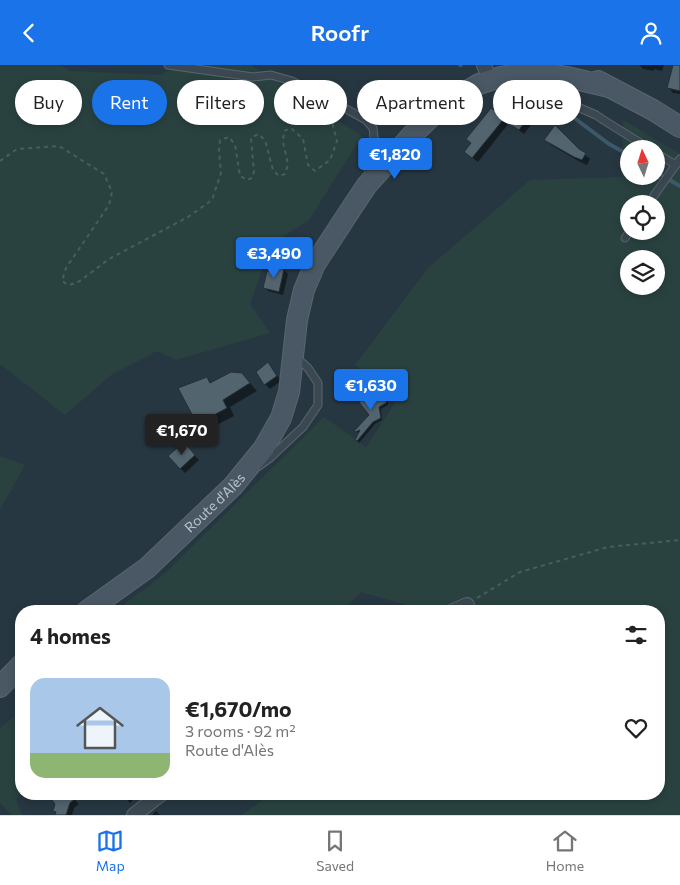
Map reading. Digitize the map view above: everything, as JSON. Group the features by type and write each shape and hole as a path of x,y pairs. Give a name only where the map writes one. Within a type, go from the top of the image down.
{"main road":[{"path":"412,135 420,121 459,82 485,68 511,65"},
{"path":"546,65 596,80 680,127"},
{"path":"412,135 436,112 457,97 479,84 501,77 521,73 542,73 609,87"},
{"name":"Route d'Alès","path":"95,605 147,568 233,486 264,447 281,418 289,392 298,320 304,290 316,264 368,185 412,135"},
{"path":"0,687 15,671"}],"street":[{"path":"134,815 153,800"}],"lane":[{"path":"168,65 253,77 271,75 288,80"},
{"path":"347,109 366,120 373,128 374,137 370,155 368,185"},
{"path":"581,109 596,115 635,140"},
{"path":"654,195 676,164 665,158"},
{"path":"233,486 270,459 290,440 303,427 318,405 318,383 308,368 293,358"}],"path":[{"path":"0,161 17,149 59,146 104,174 112,192 109,205 66,268 62,281 68,285 77,283 109,259 188,217 212,200 221,173 220,140 229,137 235,145 240,175 246,180 252,178 254,172 252,138 258,134 265,140 273,170 279,176 285,174 288,164 283,142 284,131 291,128 303,139 308,165 315,171 330,161 337,141 333,125"},
{"path":"467,605 520,572 608,547 680,540"}],"green space":[{"path":"0,65 60,65 70,71 160,75 180,65 251,65 274,80 274,125 345,125 362,136 309,220 271,244 250,304 270,333 176,360 157,351 111,375 65,415 0,364"},
{"path":"623,120 657,140 623,140"},
{"path":"665,145 680,154 680,815 241,815 262,800 665,800 665,605 404,605 361,592 348,605 123,605 162,576 324,417 366,447 397,400 355,365 428,268 530,180 620,177 620,185 665,185"},
{"path":"0,456 25,465 0,510"},
{"path":"15,716 15,800 22,815 12,815 0,803 0,728"}],"building":[{"path":"673,65 680,65 680,91 667,88"},
{"path":"491,108 493,110 493,125 499,125 472,158 464,152 471,143 466,139 477,125 483,125 483,118"},
{"path":"511,125 523,125 519,130"},
{"path":"555,125 579,149 586,153 582,160 544,140"},
{"path":"272,267 284,269 279,292 263,288 267,271 271,271"},
{"path":"268,362 277,376 264,385 256,372"},
{"path":"231,372 242,373 250,383 223,400 227,408 197,424 178,388 207,377 210,383"},
{"path":"377,391 387,399 386,403 379,407 381,418 373,422 357,441 355,440 360,430 354,431 369,415 359,402"},
{"path":"184,442 195,455 180,469 168,456"},
{"path":"52,800 74,800 70,803 66,815 55,815 56,812 53,811 55,804"}],"waterway":[{"path":"581,123 620,150"},
{"path":"665,177 680,186"}]}
